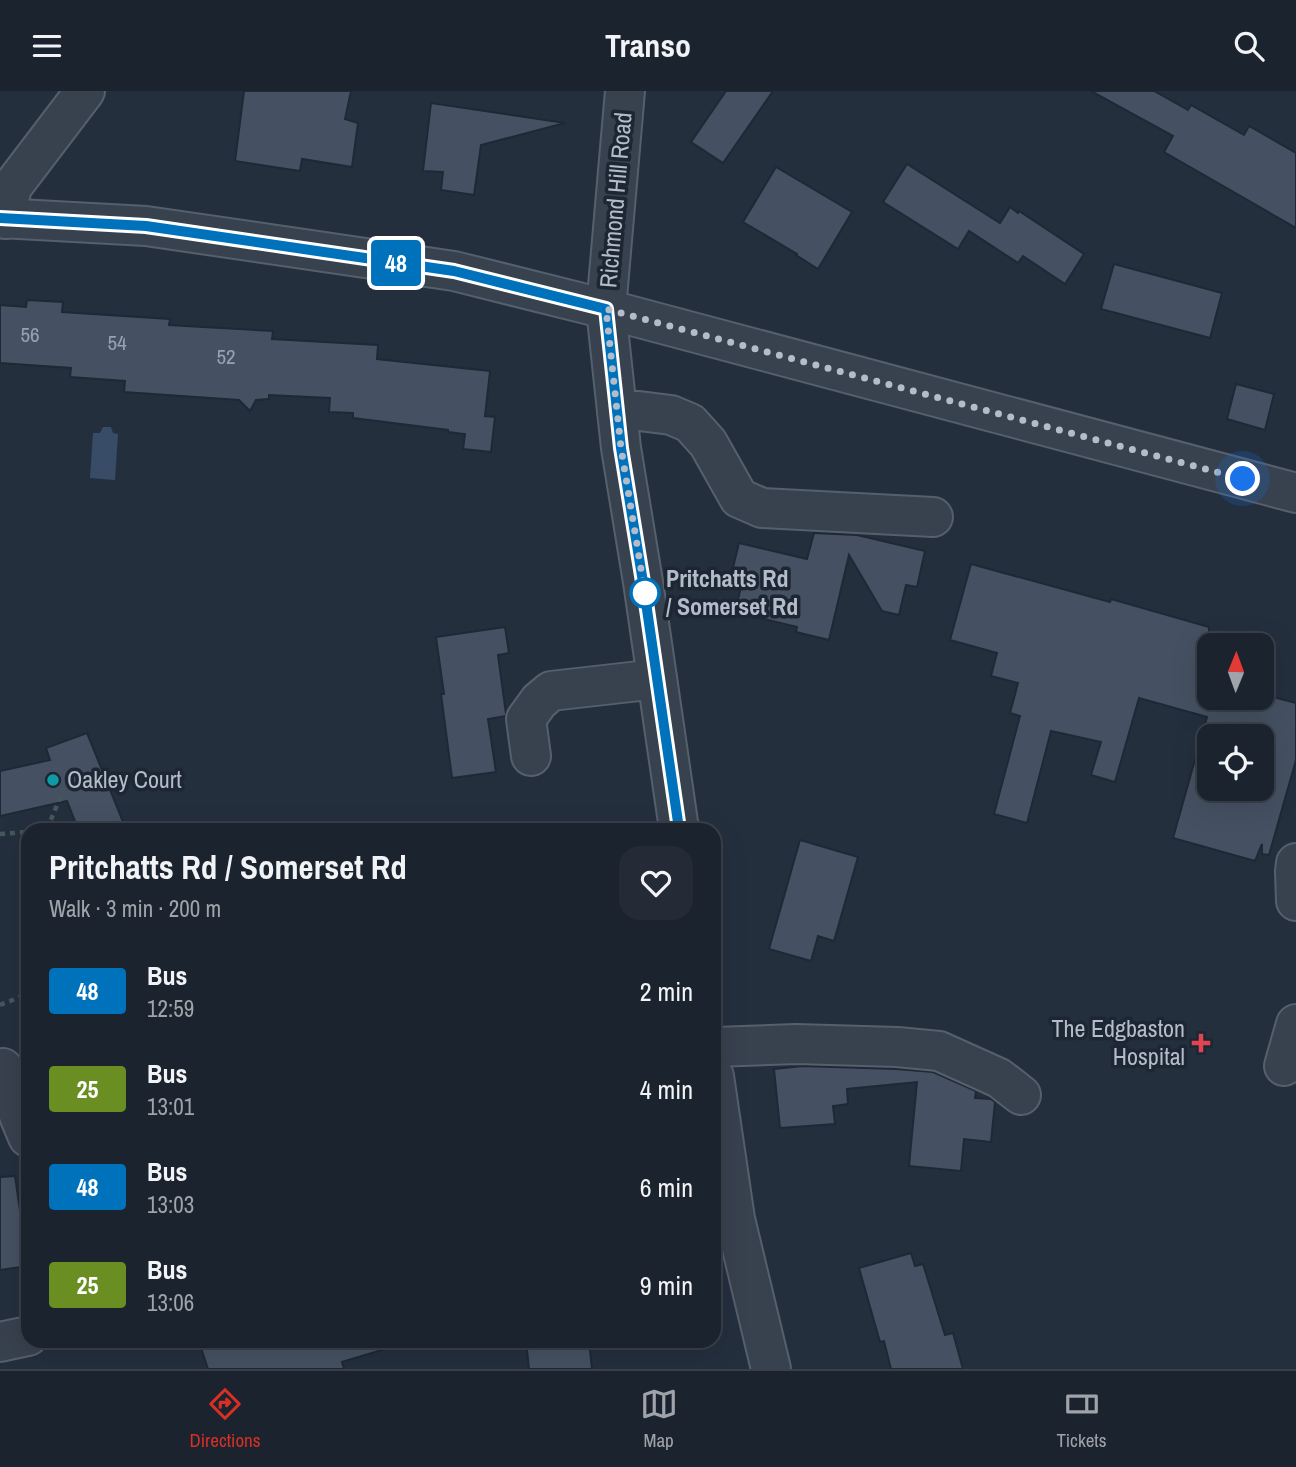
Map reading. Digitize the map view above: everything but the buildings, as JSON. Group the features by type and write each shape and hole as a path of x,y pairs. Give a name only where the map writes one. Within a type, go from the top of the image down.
{"street":[{"path":"85,91 12,187 3,218 146,226 454,271 1296,493"},
{"name":"Richmond Hill Road","path":"625,91 606,309 621,448 678,823"},
{"path":"617,411 671,415 690,423 708,443 739,498 762,508 933,517"},
{"path":"531,756 526,719 539,701 551,691 657,680"},
{"path":"1284,1066 1296,1024"},
{"path":"721,1047 796,1044 939,1051 999,1078 1021,1095"},
{"path":"3,1068 21,1120"},
{"path":"721,1176 724,1219 771,1369"},
{"path":"0,1342 21,1338"}],"path":[{"path":"50,823 63,791"},
{"path":"0,834 21,831"},
{"path":"0,1005 21,997"}],"water":[{"path":"103,427 111,427 113,433 118,434 115,480 90,478 93,433 100,433"}],"bus line":[{"name":"48","path":"0,218 146,226 454,271 606,309 621,448 678,823"}],"place":[{"name":"Pritchatts Rd / Somerset Rd","path":"645,593"},
{"name":"Oakley Court","path":"53,780"},
{"name":"The Edgbaston Hospital","path":"1201,1043"}],"route":[{"path":"645,593 621,448 606,309 1243,479"}]}
